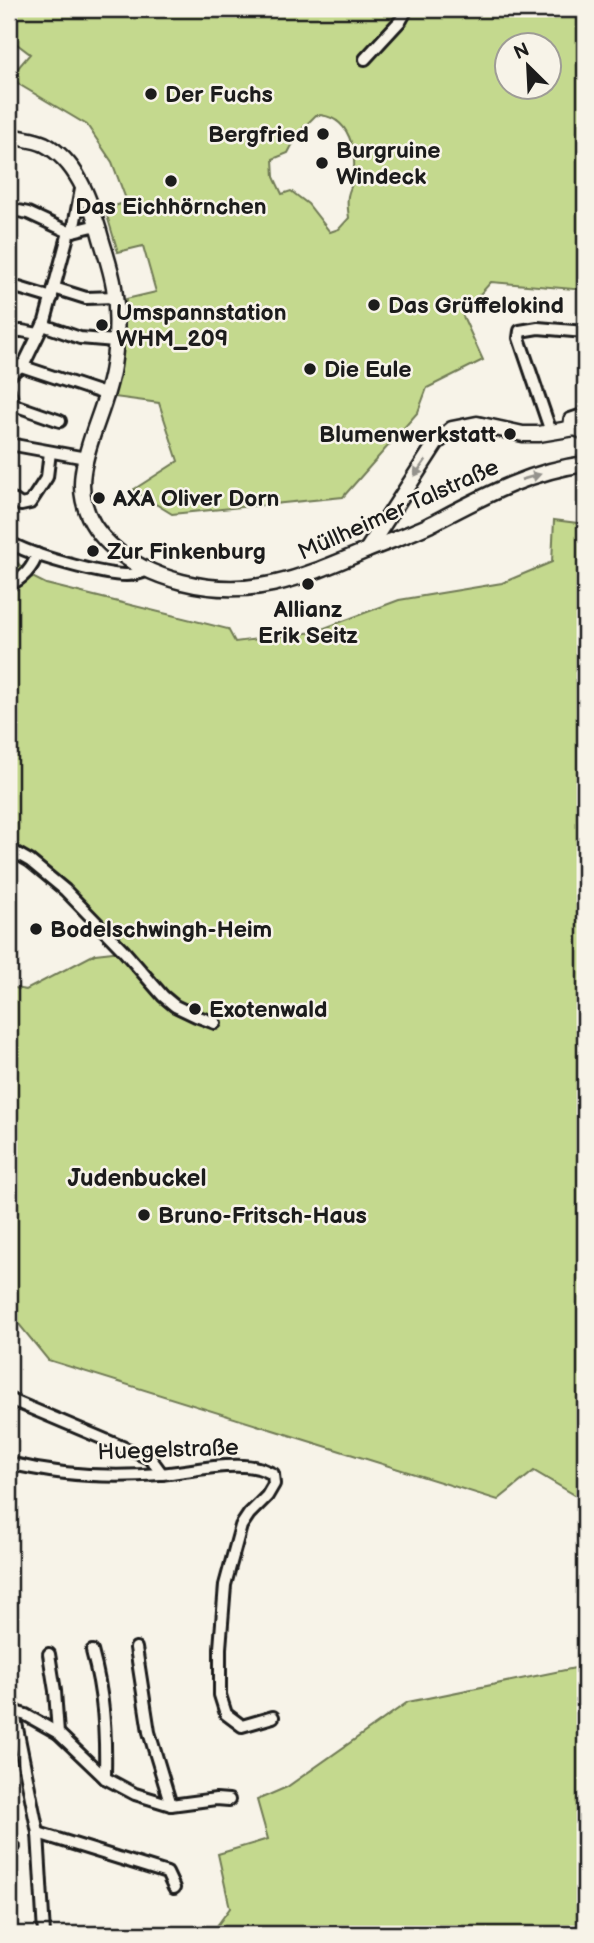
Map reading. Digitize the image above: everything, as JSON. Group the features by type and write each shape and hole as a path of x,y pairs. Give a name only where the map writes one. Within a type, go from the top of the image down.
{"main road":[{"name":"Müllheimer Talstraße","path":"9,135 43,144 70,165 82,184 97,225 112,276 116,341 107,395 82,474 82,493 91,523 110,545 147,570 194,585 231,589 285,583 405,536 517,481 585,464"},
{"path":"368,550 436,443 452,429 477,424 523,434 575,428 585,432"},
{"path":"388,520 405,536"}],"street":[{"path":"365,58 401,20 407,9"},
{"path":"9,376 25,362 40,330 71,231 82,184"},
{"path":"9,209 28,213 71,231 97,225"},
{"path":"9,285 86,298 115,297"},
{"path":"551,432 519,338 520,331 538,328 585,332"},
{"path":"9,331 40,330 80,338 116,341"},
{"path":"21,366 107,395"},
{"path":"9,390 13,403 17,406 60,421"},
{"path":"569,429 570,419 585,414"},
{"path":"9,444 86,458"},
{"path":"9,497 21,505 30,503 47,477 50,452"},
{"path":"9,542 21,550 119,575 138,575 147,570"},
{"path":"9,585 26,573 35,562 37,554"},
{"path":"9,849 30,861 65,890 124,950 163,996 185,1011 215,1023"},
{"path":"9,1399 151,1459 162,1474"},
{"name":"Huegelstraße","path":"9,1462 66,1472 120,1476 234,1466 257,1467 273,1474 274,1485 241,1526 225,1585 219,1695 226,1714 242,1726 273,1717"},
{"path":"136,1648 149,1732 171,1805"},
{"path":"92,1651 100,1681 106,1729 105,1778"},
{"path":"49,1654 58,1733"},
{"path":"9,1688 38,1833 44,1934"},
{"path":"15,1712 26,1715 58,1733 105,1778 135,1794 171,1805 216,1799 229,1800"},
{"path":"38,1833 167,1873 174,1888"}],"green space":[{"path":"9,9 585,9 585,290 491,282 462,314 483,360 427,388 418,412 343,497 172,514 133,490 178,461 159,403 114,397 124,344 126,299 156,292 143,246 118,252 105,209 127,202 112,162 87,125 20,85 11,76 30,54 9,38","holes":["316,115 328,117 344,128 354,158 353,180 348,194 349,218 339,229 330,232 308,204 291,191 282,194 274,177 273,159 288,153 299,132"]},
{"path":"554,520 585,524 585,1501 534,1471 498,1500 48,1360 9,1312 9,987 26,990 95,954 131,950 72,892 9,846 9,554 30,576 46,584 228,629 235,642 314,632 399,600 502,583 552,562"},
{"path":"585,1666 585,1934 211,1934 230,1908 218,1854 268,1839 257,1800 287,1787 408,1702"}],"place":[{"name":"Der Fuchs","path":"151,94"},
{"name":"Bergfried","path":"323,134"},
{"name":"Burgruine Windeck","path":"322,163"},
{"name":"Das Eichhörnchen","path":"171,181"},
{"name":"Das Grüffelokind","path":"374,305"},
{"name":"Umspannstation WHM_209","path":"102,325"},
{"name":"Die Eule","path":"310,369"},
{"name":"Blumenwerkstatt","path":"510,434"},
{"name":"AXA Oliver Dorn","path":"99,498"},
{"name":"Zur Finkenburg","path":"93,551"},
{"name":"Allianz Erik Seitz","path":"308,584"},
{"name":"Bodelschwingh-Heim","path":"36,929"},
{"name":"Exotenwald","path":"195,1009"},
{"name":"Bruno-Fritsch-Haus","path":"144,1215"}],"district":[{"name":"Judenbuckel","path":"137,1178"}]}
